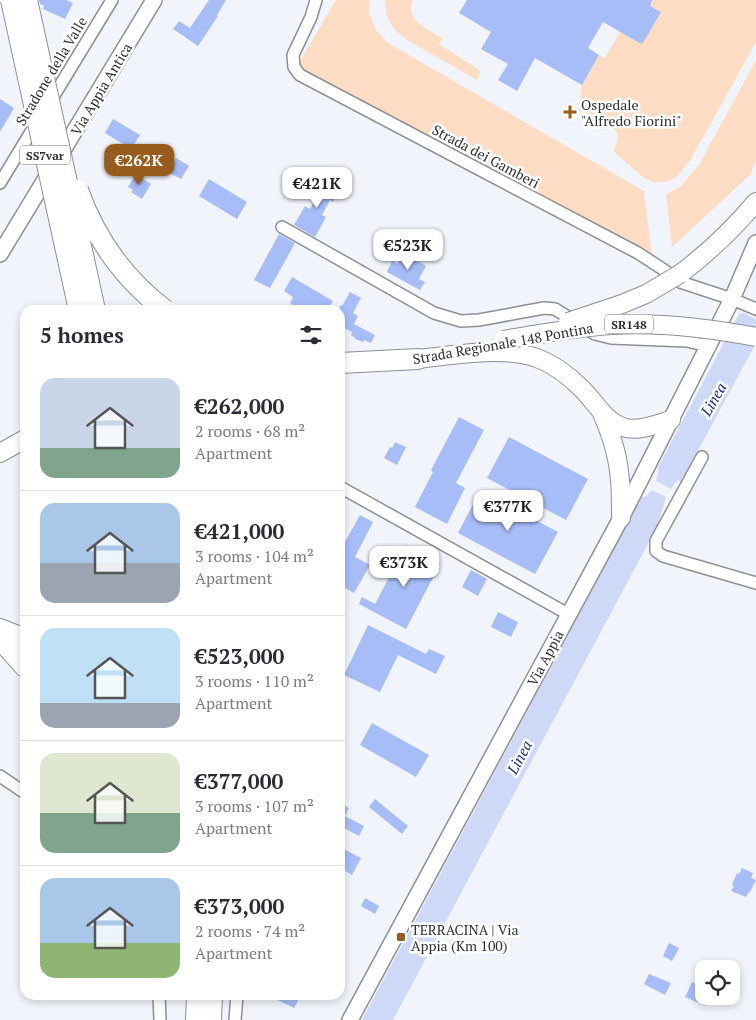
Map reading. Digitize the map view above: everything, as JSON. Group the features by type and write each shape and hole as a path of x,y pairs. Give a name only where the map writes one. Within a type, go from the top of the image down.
{"highway":[{"name":"SS7var","path":"12,0 78,305"},
{"name":"SS7var","path":"27,0 94,305"},
{"name":"SS7var","path":"45,80 75,180 94,227 106,248 128,276 159,305"},
{"path":"345,363 418,359"},
{"path":"0,629 20,637"},
{"path":"0,640 20,662"},
{"path":"196,1020 197,1000"},
{"path":"211,1020 212,1000"}],"main road":[{"name":"Via Appia Antica","path":"0,254 154,0"},
{"name":"SR148","path":"503,340 582,318 646,294 680,274 704,255 726,235 756,202"},
{"name":"Via Appia","path":"736,298 756,243"},
{"name":"Via Appia","path":"350,1020 621,518 708,346 736,298 756,255"},
{"name":"Strada Regionale 148 Pontina","path":"345,373 503,340 573,329 626,324 691,327 756,337"},
{"name":"SR148","path":"418,359 496,352 535,357 560,370 582,388 602,412 613,422 621,426 634,429 671,420"},
{"name":"SR148","path":"602,412 615,450 619,470 621,518"},
{"path":"0,453 20,442"}],"street":[{"name":"Stradone della Valle","path":"0,182 112,0"},
{"name":"Strada dei Gamberi","path":"316,0 311,17 293,55 294,67 300,75 638,253 680,282 736,298 756,309"},
{"path":"282,227 434,312 461,321 479,320 544,308 555,310 595,334 611,338 687,341 708,346"},
{"path":"702,457 656,541 656,551 663,556 756,582"},
{"path":"345,490 568,614"},
{"path":"0,776 20,789"},
{"path":"159,1000 160,1020"},
{"path":"235,1020 236,1000"}],"shaded area":[{"path":"336,0 370,0 369,13 376,30 388,43 644,191 652,256 297,66"},
{"path":"385,0 413,0 412,13 419,24 443,38 439,44 481,71 477,80 407,40 394,29 387,16"},
{"path":"652,0 756,0 756,42 691,159 677,177 666,182 652,182 644,178 613,151 617,141 616,130 579,110 582,85 599,55 605,58 620,32 640,44 643,42 661,12 650,6"},
{"path":"756,60 756,159 751,174 672,247 666,194 681,186 699,165"}],"water":[{"name":"Linea","path":"744,313 756,319 756,343 681,482 678,480 671,489 656,481 659,470 657,469 739,314"},
{"name":"Linea","path":"652,490 666,497 657,527 393,1020 362,1020 642,497 645,497"}],"building":[{"path":"39,0 66,0 73,3 65,19 43,9 44,6 40,4"},
{"path":"209,0 226,0 198,46 173,29 179,21 190,28"},
{"path":"467,0 652,0 650,6 661,12 641,44 603,22 588,48 599,55 582,85 535,58 517,91 498,80 508,64 481,49 491,32 459,13"},
{"path":"0,99 14,108 0,132"},
{"path":"113,119 140,135 131,149 105,133"},
{"path":"176,158 189,166 181,179 168,172"},
{"path":"136,174 151,184 142,199 131,192 133,190 128,187"},
{"path":"327,177 334,182 332,186 340,191 333,202 330,200 322,215 326,217 315,237 294,225 305,206 310,209"},
{"path":"209,179 247,202 237,219 199,196"},
{"path":"279,234 295,243 270,288 254,280"},
{"path":"403,253 426,266 419,279 425,282 420,290 387,272 392,261 397,264"},
{"path":"292,277 333,301 331,305 293,305 290,303 293,297 284,291"},
{"path":"350,292 361,298 353,313 358,316 354,324 375,335 371,343 355,339 351,335 352,332 345,328 345,305 343,305"},
{"path":"459,417 484,430 456,483 465,488 447,524 415,507 433,472 431,470"},
{"path":"509,437 588,479 566,520 487,478"},
{"path":"395,442 406,447 397,465 384,458"},
{"path":"480,491 558,532 535,574 458,533"},
{"path":"360,515 373,522 355,557 370,565 354,593 345,588 345,542"},
{"path":"406,545 440,564 406,629 359,604 362,597 375,604"},
{"path":"471,570 487,579 478,596 462,587"},
{"path":"498,612 518,622 511,637 491,627"},
{"path":"368,625 426,654 429,649 445,656 436,674 398,655 380,692 345,675"},
{"path":"372,723 429,755 416,777 360,745"},
{"path":"375,799 408,826 402,834 369,807"},
{"path":"345,806 349,808 345,816"},
{"path":"345,816 364,826 359,836 345,829"},
{"path":"345,850 361,858 352,875 345,871"},
{"path":"742,868 753,873 751,878 756,880 746,897 731,891 737,873 739,874"},
{"path":"365,898 379,906 375,914 361,906"},
{"path":"669,943 679,948 672,961 663,956"},
{"path":"649,974 671,983 665,995 644,984"},
{"path":"692,982 695,984 695,1002 685,997"},
{"path":"277,1000 298,1000 294,1008"}],"place":[{"name":"Ospedale \"Alfredo Fiorini\"","path":"570,112"},
{"name":"TERRACINA | Via Appia (Km 100)","path":"401,937"}]}
